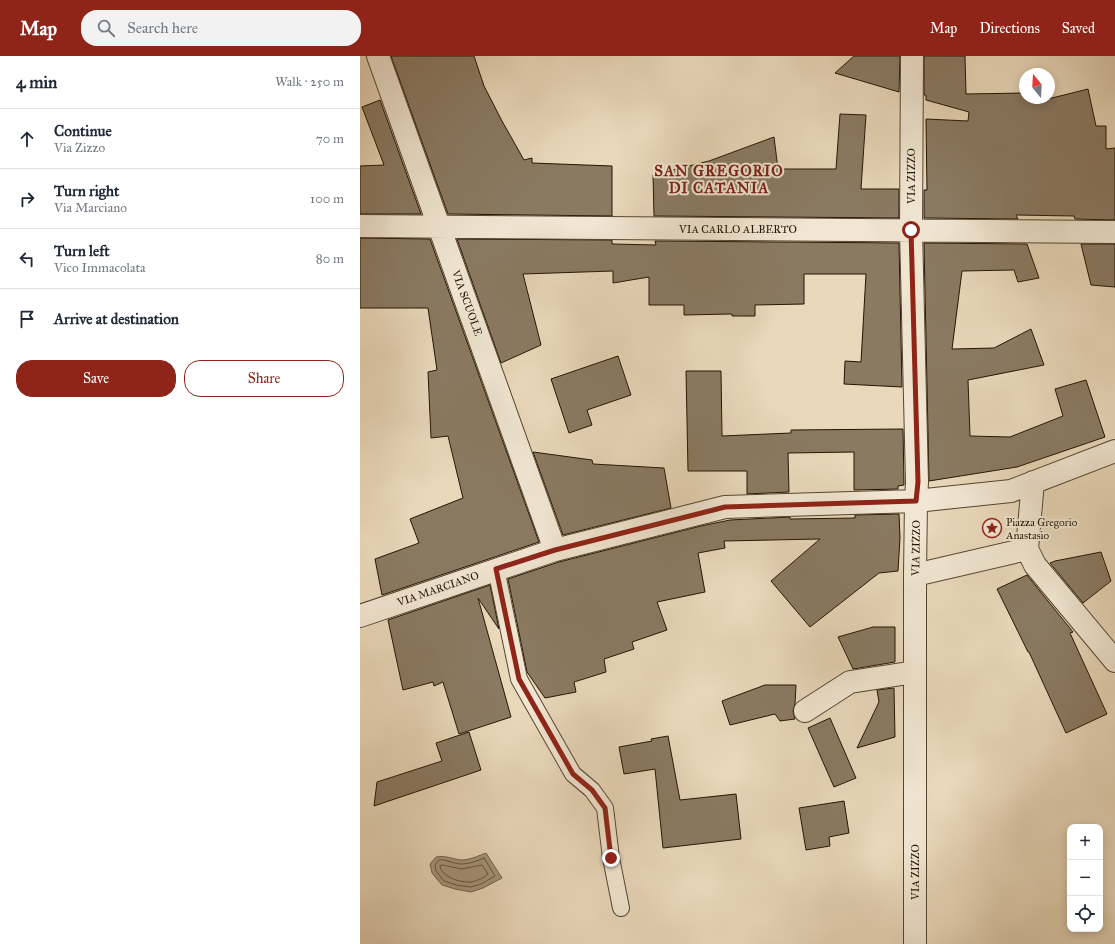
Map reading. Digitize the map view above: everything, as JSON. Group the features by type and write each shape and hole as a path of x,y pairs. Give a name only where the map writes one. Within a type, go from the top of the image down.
{"street":[{"name":"VIA SCUOLE","path":"378,56 555,550"},
{"name":"VIA ZIZZO","path":"912,56 911,230 918,482 916,501 915,575 915,944"},
{"name":"VIA CARLO ALBERTO","path":"360,226 1115,232"},
{"name":"VIA MARCIANO","path":"360,616 555,550 725,507 916,501 1011,491 1115,451"},
{"path":"1043,479 1031,557 1115,661"},
{"path":"915,575 1031,557"},
{"path":"805,711 850,682 915,672"}],"lane":[{"path":"496,569 519,679 573,774 592,790 605,808 611,858 621,908"}],"water":[{"path":"486,853 502,878 483,888 471,892 455,889 442,885 432,873 430,864 436,857 442,856 464,860"}],"building":[{"path":"391,56 474,56 484,86 524,160 532,158 532,163 612,166 612,216 448,214"},
{"path":"854,56 900,56 899,92 835,73"},
{"path":"924,56 965,56 966,94 1019,93 1019,104 1055,104 1055,97 1088,89 1096,126 1106,126 1106,149 1115,148 1115,220 1075,219 1074,216 1016,215 1018,219 924,218 924,190 927,190 926,119 968,121 969,112 926,100 926,95 924,95"},
{"path":"380,100 421,214 360,214 360,166 384,165 362,107"},
{"path":"840,114 866,115 861,189 899,189 899,218 654,216 653,175 709,161 774,137 778,169 836,169"},
{"path":"360,238 430,239 539,542 382,595 375,559 419,543 410,519 463,498 448,436 431,438 428,372 437,370 428,308 360,308"},
{"path":"457,239 612,240 612,244 656,245 655,241 899,243 902,387 844,384 845,361 861,362 866,274 804,274 804,304 755,305 755,316 732,316 732,314 684,315 684,305 649,305 649,277 613,283 613,271 523,274 541,345 501,363"},
{"path":"924,243 1027,244 1039,278 1018,282 1014,270 962,271 952,349 994,348 1031,329 1044,365 968,380 970,436 1010,437 1063,416 1055,389 1086,380 1105,437 1017,467 929,481"},
{"path":"1081,244 1115,244 1115,287 1091,285"},
{"path":"618,356 631,395 587,410 592,425 569,433 551,379"},
{"path":"686,371 721,371 722,436 791,433 791,430 903,429 904,485 898,486 898,489 854,490 854,452 788,453 789,492 747,494 747,471 688,471"},
{"path":"533,452 592,460 593,464 664,468 671,508 563,535"},
{"path":"899,514 900,538 898,571 879,573 810,627 771,581 820,539 724,541 725,548 698,553 705,592 657,602 667,630 632,642 634,649 604,659 606,672 574,682 576,692 545,698 527,672 508,579 559,562 730,520 790,517 790,519 855,518 855,515"},
{"path":"1101,552 1111,581 1083,603 1050,563"},
{"path":"1027,575 1073,632 1070,633 1107,714 1066,733 1029,652 997,589"},
{"path":"490,585 499,629 478,598 511,717 459,734 443,682 434,686 433,682 403,690 388,620"},
{"path":"873,627 895,627 895,662 853,669 838,637"},
{"path":"765,685 796,685 793,711 795,719 780,721 775,714 730,725 722,701"},
{"path":"894,688 895,737 857,748 879,702 877,690"},
{"path":"830,718 856,778 834,787 808,728"},
{"path":"469,732 481,770 374,806 377,782 442,761 436,743"},
{"path":"668,736 680,800 736,794 741,839 663,848 655,769 624,774 619,747 652,741 651,739"},
{"path":"844,801 849,833 829,837 830,846 806,850 799,808"}],"place":[{"name":"Piazza Gregorio Anastasio","path":"992,528"}],"district":[{"name":"SAN GREGORIO DI CATANIA","path":"719,180"}],"route":[{"path":"611,858 605,808 592,790 573,774 519,679 496,569 555,550 725,507 916,501 918,482 911,230"}]}
